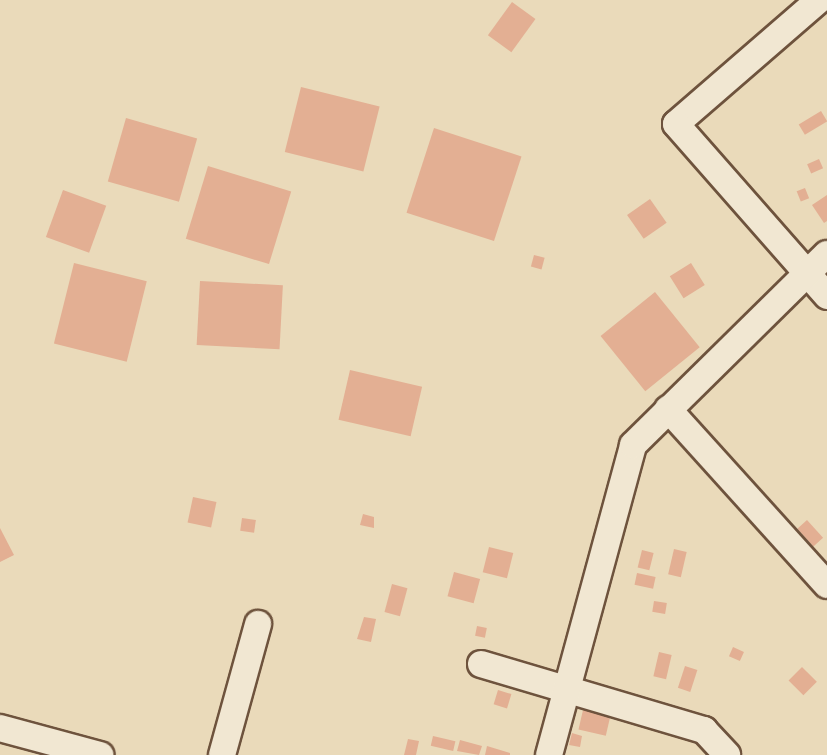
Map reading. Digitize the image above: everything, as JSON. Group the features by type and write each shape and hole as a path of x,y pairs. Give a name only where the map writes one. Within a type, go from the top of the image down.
{"street":[{"path":"819,0 676,124 827,296"},
{"path":"549,755 634,445 827,254"},
{"path":"668,409 827,585"},
{"path":"222,755 258,624"},
{"path":"481,664 704,730 727,755"},
{"path":"0,728 100,755"}],"building":[{"path":"512,2 535,19 511,52 488,35"},
{"path":"301,87 380,107 363,172 285,152"},
{"path":"821,111 827,121 805,135 799,124"},
{"path":"126,118 197,138 179,202 108,181"},
{"path":"434,128 521,156 494,241 406,213"},
{"path":"819,159 823,168 811,173 807,164"},
{"path":"208,166 291,191 269,264 186,239"},
{"path":"805,188 809,198 801,202 797,191"},
{"path":"63,190 106,206 89,253 46,237"},
{"path":"827,195 827,221 824,223 812,205"},
{"path":"650,199 667,223 644,239 627,215"},
{"path":"534,255 545,258 542,269 531,267"},
{"path":"74,263 147,281 127,362 54,344"},
{"path":"691,263 705,285 684,298 670,276"},
{"path":"200,281 283,285 280,349 197,345"},
{"path":"655,292 700,347 645,391 601,336"},
{"path":"350,370 422,387 411,436 339,420"},
{"path":"193,497 216,502 211,527 188,522"},
{"path":"363,514 374,517 374,528 360,525"},
{"path":"242,518 256,520 254,533 240,531"},
{"path":"807,520 823,538 813,547 797,529"},
{"path":"0,528 14,555 0,562"},
{"path":"489,547 513,553 507,578 483,572"},
{"path":"674,549 687,552 681,577 668,574"},
{"path":"642,550 654,553 649,570 638,567"},
{"path":"454,572 480,579 474,603 448,596"},
{"path":"637,573 656,577 653,589 635,585"},
{"path":"392,584 407,588 400,616 384,612"},
{"path":"654,601 667,603 665,614 652,612"},
{"path":"364,617 376,619 371,642 357,639"},
{"path":"477,626 487,628 485,638 475,636"},
{"path":"733,647 744,652 740,661 729,656"},
{"path":"659,652 672,655 666,679 653,676"},
{"path":"685,666 697,670 690,692 678,688"},
{"path":"802,667 817,682 803,695 789,680"},
{"path":"498,690 511,694 507,708 494,704"},
{"path":"583,710 610,716 606,736 579,729"},
{"path":"572,733 582,736 580,747 569,745"},
{"path":"433,736 455,741 453,751 431,746"},
{"path":"408,739 419,741 416,755 404,755"},
{"path":"460,740 482,746 479,755 457,751"},
{"path":"487,746 510,753 510,755 485,755"}]}
